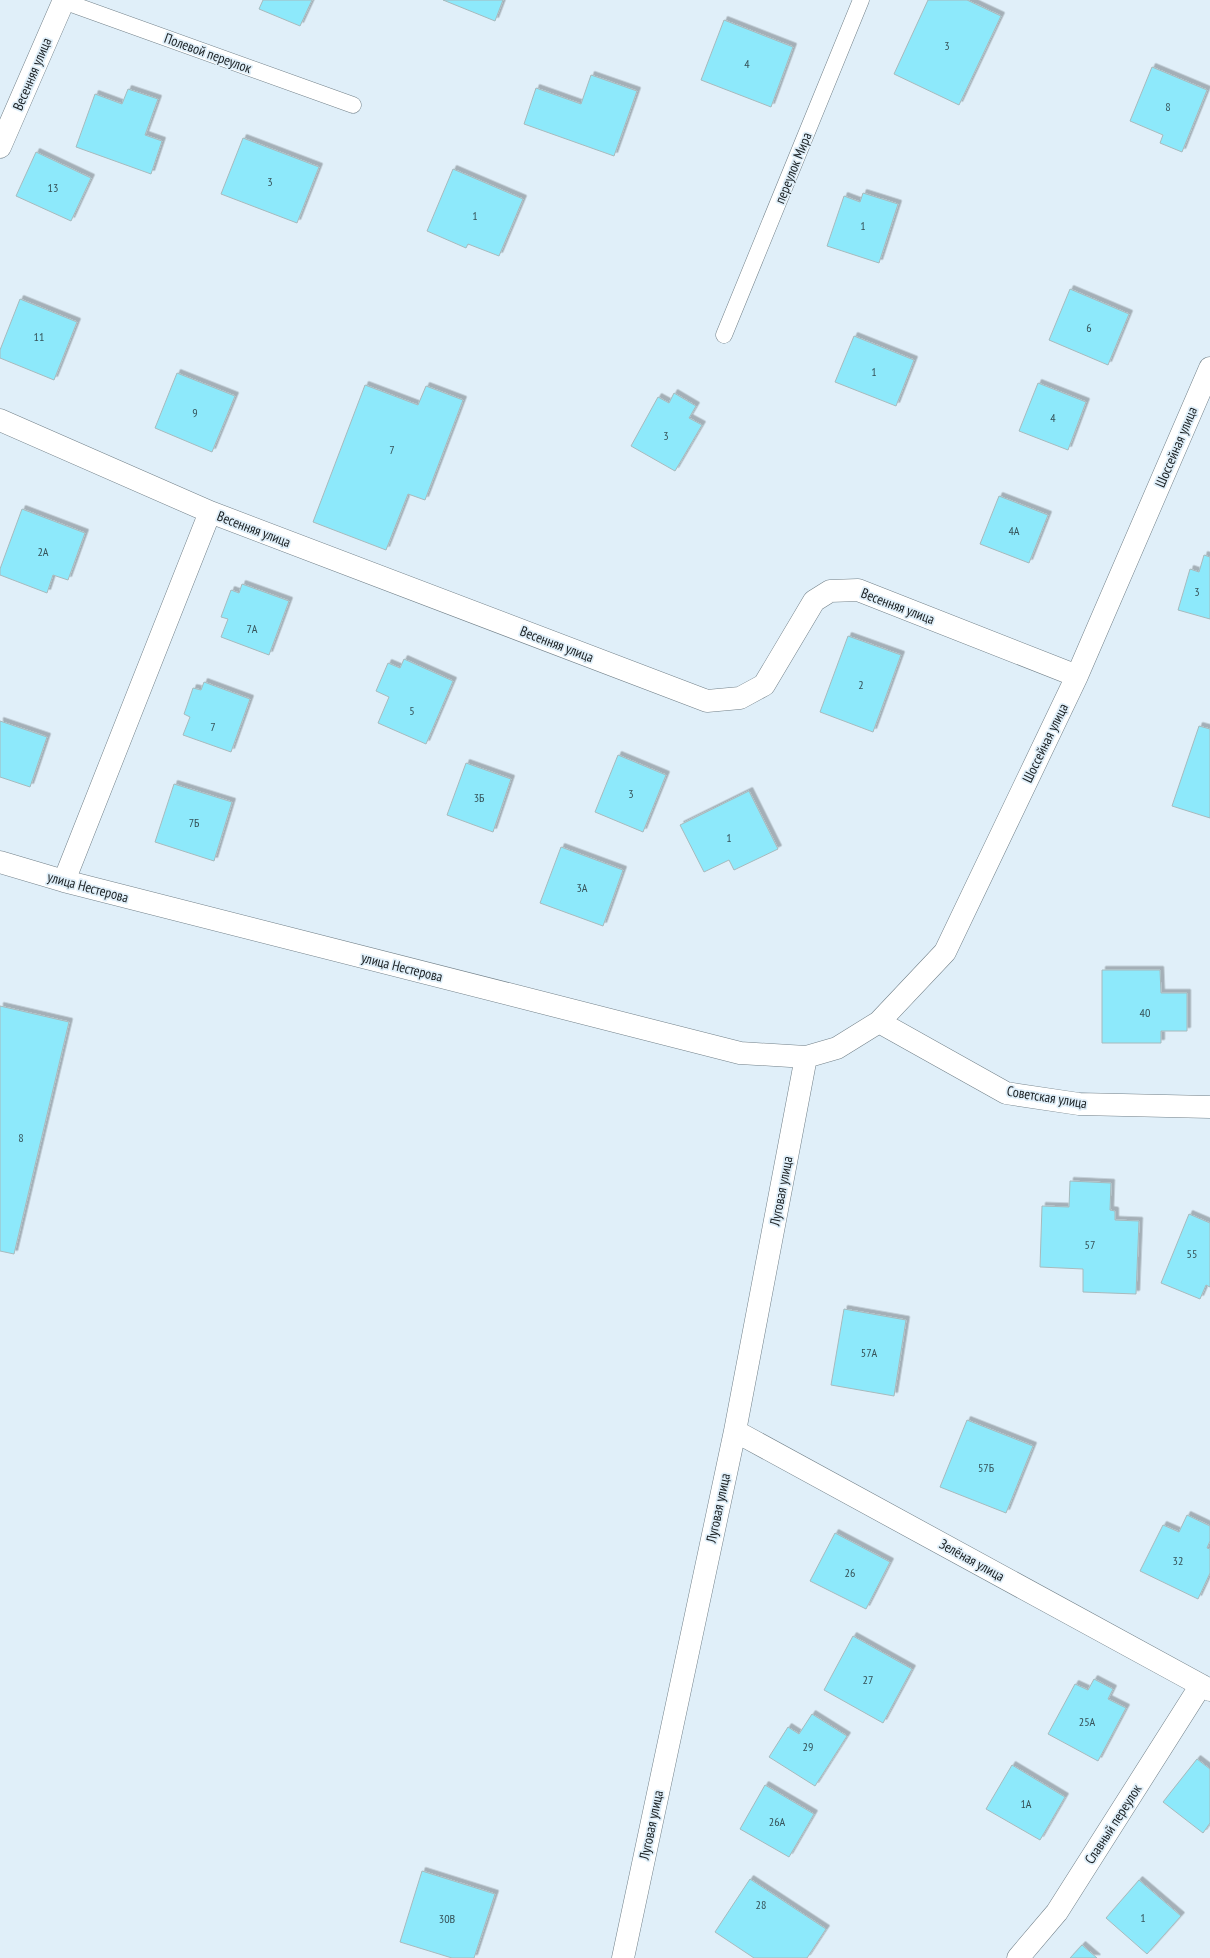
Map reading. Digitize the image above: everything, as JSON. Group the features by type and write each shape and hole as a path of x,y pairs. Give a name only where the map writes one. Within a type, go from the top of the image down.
{"street":[{"name":"Весенняя улица","path":"0,147 63,1"},
{"name":"Шоссейная улица","path":"806,1057 837,1048 879,1022 945,952 1077,676 1210,368"},
{"name":"Весенняя улица","path":"0,420 210,512 707,701 740,698 764,685 814,601 830,591 858,590 1077,676"},
{"path":"64,881 210,512"},
{"name":"улица Нестерова","path":"0,862 64,881 740,1053 806,1057"},
{"name":"Советская улица","path":"879,1022 1006,1093 1079,1104 1210,1107"},
{"name":"Луговая улица","path":"623,1958 735,1431 806,1057"},
{"name":"Зелёная улица","path":"735,1431 1206,1687"},
{"name":"Славный переулок","path":"1018,1958 1057,1912 1206,1687"}],"lane":[{"name":"переулок Мира","path":"724,335 861,0"},
{"name":"Полевой переулок","path":"63,1 353,105"}],"building":[{"path":"263,0 312,0 300,26 259,9"},
{"path":"443,0 503,0 495,21"},
{"path":"928,0 967,0 1001,16 959,105 894,74"},
{"path":"724,20 793,47 771,107 701,80"},
{"path":"1152,67 1207,90 1182,152 1160,143 1163,135 1130,121"},
{"path":"591,75 637,91 614,156 524,124 536,88 581,104"},
{"path":"128,89 158,99 145,135 162,141 151,174 76,147 95,94 122,104"},
{"path":"243,138 319,167 297,223 221,194"},
{"path":"36,152 91,178 71,221 16,196"},
{"path":"453,169 523,199 499,256 468,244 466,248 427,231"},
{"path":"863,193 898,204 879,263 827,246 844,196 860,202"},
{"path":"1070,289 1129,314 1108,365 1049,340"},
{"path":"20,299 77,322 54,380 0,358 0,350"},
{"path":"854,336 914,360 896,406 835,382"},
{"path":"177,373 235,396 212,452 155,428"},
{"path":"1038,383 1086,402 1068,450 1019,431"},
{"path":"365,385 418,405 426,386 463,400 425,500 408,494 386,550 313,522"},
{"path":"674,393 696,406 689,418 702,425 675,471 631,446 658,397 669,403"},
{"path":"999,496 1048,515 1029,563 980,544"},
{"path":"22,509 85,533 68,580 53,575 47,593 0,575 0,569"},
{"path":"1204,555 1210,557 1210,619 1178,610 1190,569 1199,572"},
{"path":"242,584 289,601 269,655 221,637 228,619 221,617 231,590 239,593"},
{"path":"848,636 901,655 873,732 820,712"},
{"path":"404,659 453,681 426,744 378,723 389,697 376,691 388,663 400,668"},
{"path":"204,682 250,699 231,752 183,735 190,717 184,714 193,688 201,690"},
{"path":"0,721 47,737 30,787 0,777"},
{"path":"1199,726 1210,729 1210,818 1172,806"},
{"path":"618,755 666,775 643,832 595,812"},
{"path":"466,763 511,779 493,832 447,815"},
{"path":"174,784 232,802 214,861 155,842"},
{"path":"749,791 778,849 734,870 729,860 704,872 680,825"},
{"path":"561,847 623,870 603,926 540,903"},
{"path":"1102,970 1160,970 1161,993 1187,993 1187,1031 1161,1031 1161,1043 1102,1043"},
{"path":"0,1006 69,1022 14,1254 0,1251"},
{"path":"1070,1181 1111,1183 1110,1210 1115,1211 1115,1220 1139,1221 1136,1294 1083,1292 1083,1269 1040,1267 1042,1206 1069,1207"},
{"path":"1189,1214 1210,1223 1210,1287 1206,1285 1200,1299 1161,1283"},
{"path":"844,1309 906,1320 894,1396 831,1385"},
{"path":"967,1420 1033,1446 1006,1513 940,1487"},
{"path":"1187,1515 1210,1526 1210,1541 1207,1548 1210,1549 1210,1573 1198,1599 1140,1571 1163,1525 1179,1532"},
{"path":"835,1533 890,1562 866,1609 810,1581"},
{"path":"853,1636 912,1669 883,1723 824,1690"},
{"path":"1094,1679 1113,1689 1108,1699 1126,1708 1098,1761 1048,1734 1075,1684 1088,1690"},
{"path":"812,1714 847,1736 815,1786 769,1757 788,1727 799,1734"},
{"path":"1197,1759 1210,1769 1210,1823 1203,1833 1163,1802"},
{"path":"1012,1765 1065,1797 1040,1840 986,1809"},
{"path":"765,1785 814,1814 789,1857 740,1829"},
{"path":"422,1871 495,1894 474,1958 452,1958 400,1942"},
{"path":"750,1879 826,1929 807,1958 754,1958 715,1932"},
{"path":"1139,1880 1181,1916 1147,1954 1106,1918"},
{"path":"1082,1945 1097,1958 1070,1958"}]}
